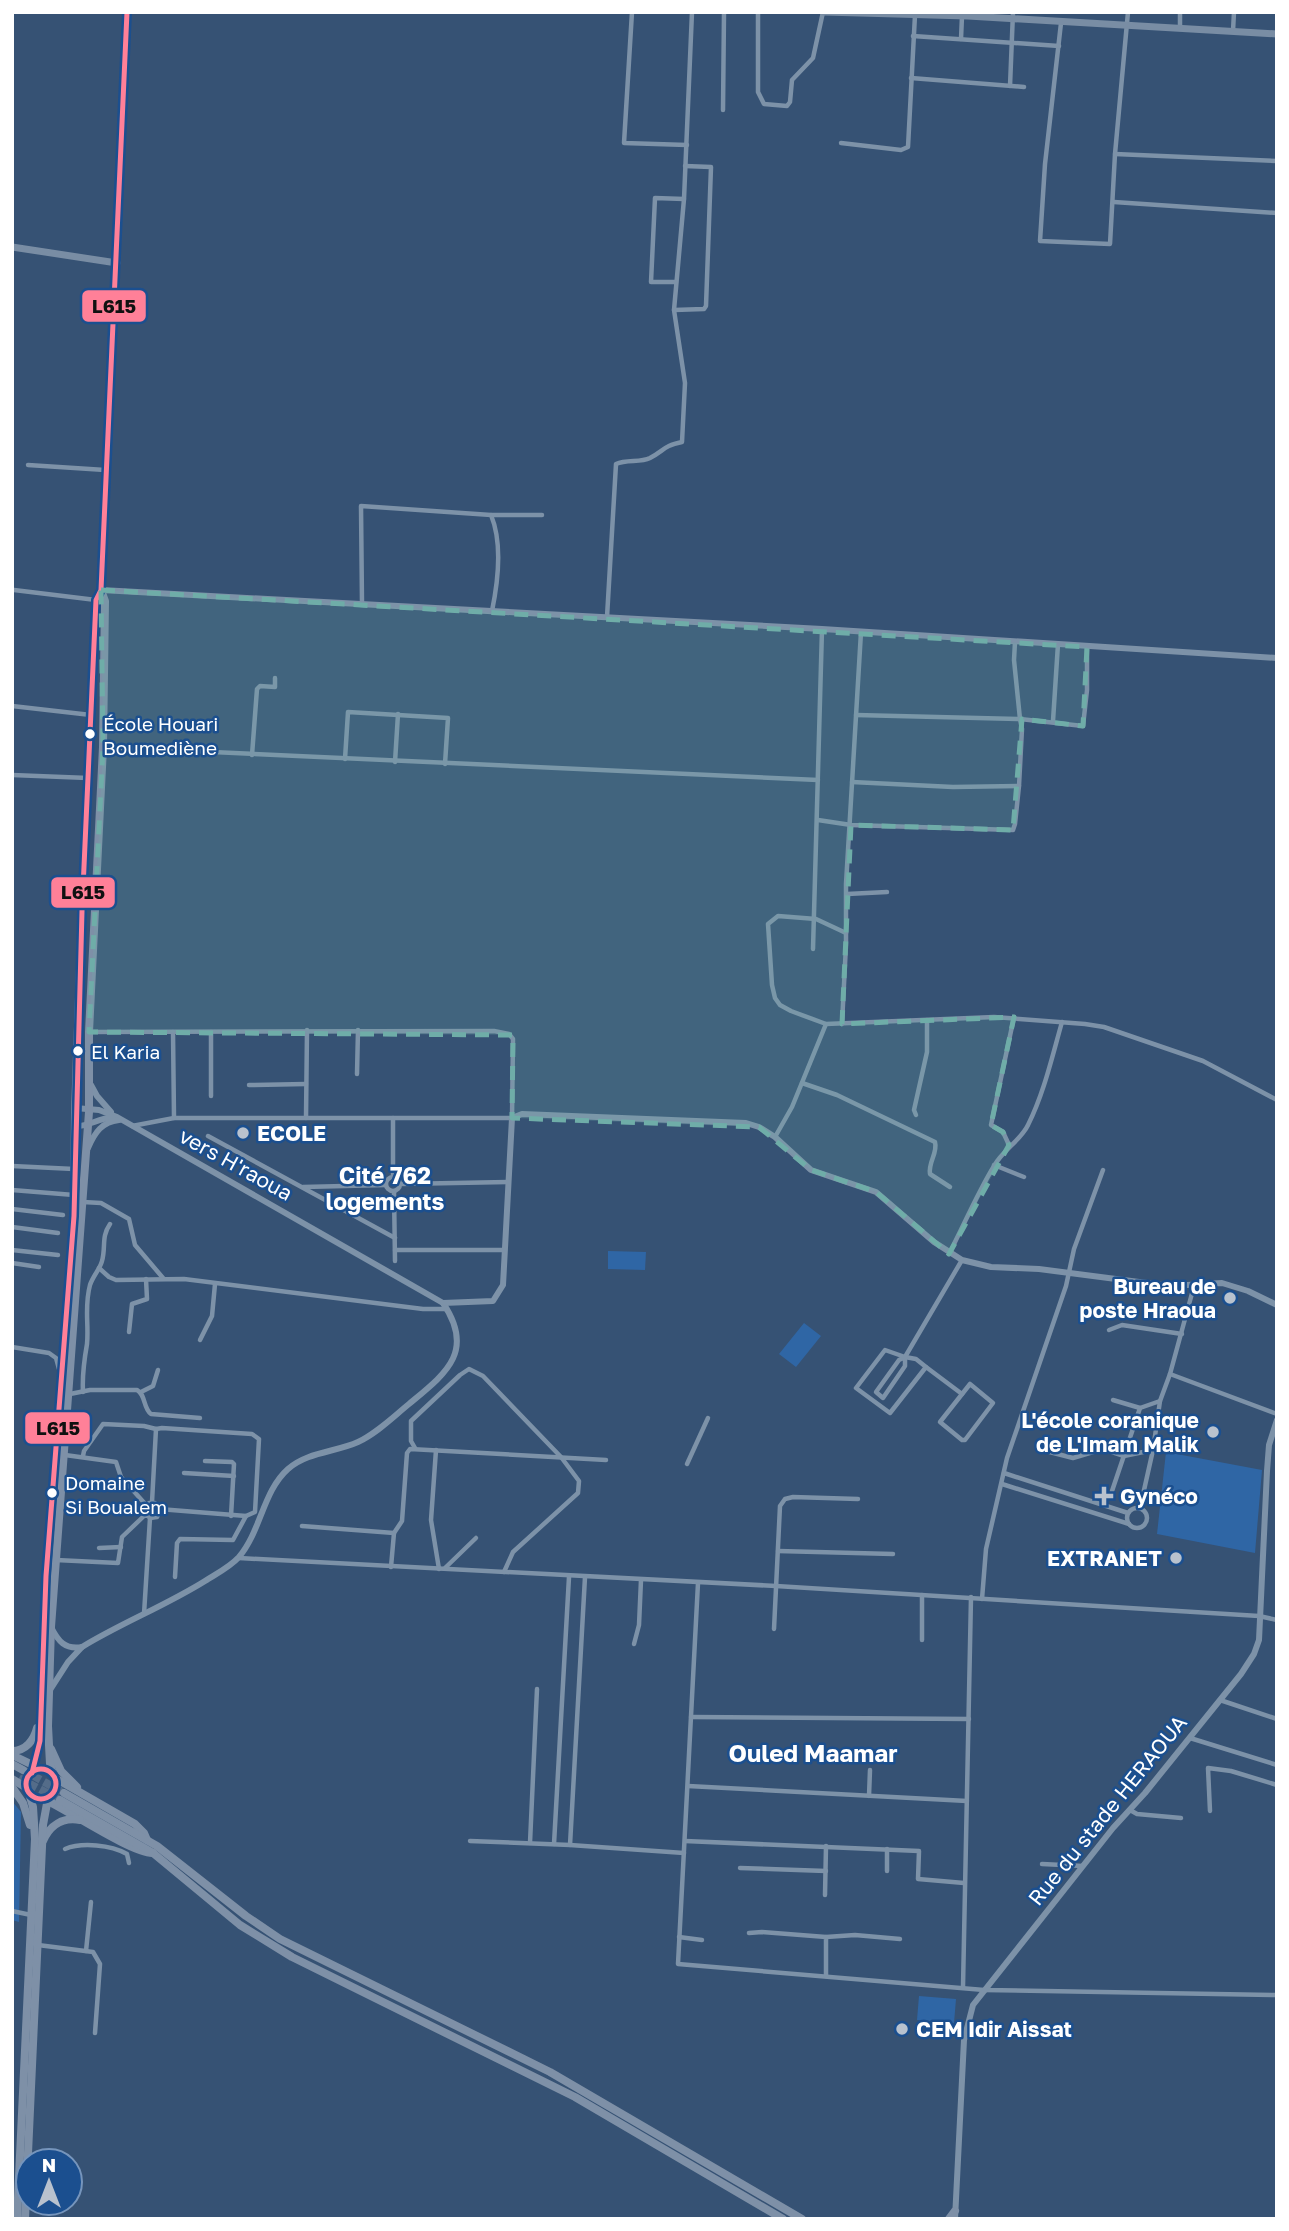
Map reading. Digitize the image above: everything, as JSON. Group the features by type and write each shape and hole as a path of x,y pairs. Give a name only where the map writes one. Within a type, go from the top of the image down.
{"highway":[{"path":"25,2219 38,1945 38,1847 25,1773 40,1741 46,1576 74,1195 82,911 96,600 101,590"},
{"path":"17,2219 31,1916 46,1799 55,1791 49,1742 51,1627 89,1108 89,1032 103,747 105,601 101,590"},
{"path":"40,1718 34,1737 28,1745 12,1753 25,1773 28,1790 36,1798 46,1799 138,1851 153,1853"},
{"path":"49,1742 61,1771 87,1796"},
{"path":"12,1764 25,1773 54,1777 135,1824 147,1840"},
{"path":"12,1787 23,1803 28,1815 31,1839 38,1847"},
{"path":"783,2219 575,2097 292,1957 240,1925 153,1853 62,1797 147,1840 280,1939 550,2072 802,2219"},
{"path":"38,1847 54,1825 66,1819 85,1821"},
{"path":"949,2219 956,2216"}],"main road":[{"path":"101,590 127,12"},
{"path":"824,12 1013,15 1043,17 1061,23 1277,34"},
{"path":"12,247 117,263"}],"street":[{"path":"632,12 624,143 687,145"},
{"path":"607,618 616,464 648,459 664,447 682,442 685,383 674,310 684,199 692,12"},
{"path":"723,110 724,12"},
{"path":"758,12 758,92 764,104 787,106 790,102 792,80 813,58 824,12"},
{"path":"1071,23 1073,12"},
{"path":"1061,23 1045,164 1040,241 1110,244 1128,12"},
{"path":"1180,12 1180,29"},
{"path":"1233,32 1234,12"},
{"path":"841,143 901,149 908,147 915,14"},
{"path":"961,39 966,15"},
{"path":"1010,86 1013,15"},
{"path":"913,36 1059,46"},
{"path":"911,78 1024,87"},
{"path":"1115,154 1277,161"},
{"path":"674,310 704,309 706,306 712,167 685,166"},
{"path":"676,282 651,282 655,198 684,199"},
{"path":"1113,202 1277,213"},
{"path":"29,465 106,470"},
{"path":"362,603 361,506 491,515 542,515"},
{"path":"491,515 498,557 492,611"},
{"path":"14,590 96,600"},
{"path":"101,590 822,629 1277,658"},
{"path":"813,949 816,919 822,629"},
{"path":"842,1024 846,884 861,632"},
{"path":"818,820 851,825 1013,830 1022,729 1014,660 1015,642"},
{"path":"1053,722 1058,644"},
{"path":"856,715 1020,719 1083,726 1087,690 1087,646"},
{"path":"252,755 257,689 260,686 275,687 275,678"},
{"path":"12,706 92,715"},
{"path":"345,759 348,712 448,718 445,764"},
{"path":"395,762 398,715"},
{"path":"103,747 818,780"},
{"path":"12,775 90,779"},
{"path":"852,782 953,787 1018,786"},
{"path":"847,894 887,892"},
{"path":"846,933 816,919 778,916 768,924 772,985 780,1005 825,1024 1014,1017 1104,1027 1203,1061 1277,1100"},
{"path":"1009,1146 1003,1132 991,1125 1014,1017"},
{"path":"916,1115 914,1110 928,1052 927,1020"},
{"path":"949,1254 994,1165 1027,1128 1043,1090 1062,1022"},
{"path":"775,1137 802,1083 825,1024"},
{"path":"306,1118 307,1030"},
{"path":"357,1074 358,1030"},
{"path":"173,1031 174,1118"},
{"path":"211,1031 211,1096"},
{"path":"89,1032 494,1031 509,1034 514,1046 503,1285 493,1301 423,1309 184,1279 116,1280 99,1268"},
{"path":"89,1080 103,1104 121,1120"},
{"path":"802,1083 837,1096 935,1142 930,1174 950,1187"},
{"path":"249,1085 306,1084"},
{"name":"vers H'raoua","path":"75,1108 108,1113 445,1306"},
{"path":"132,1126 174,1118 512,1118 522,1114 746,1123 775,1137 811,1170 876,1192 949,1254 962,1260 991,1267 1068,1272 1170,1286 1217,1282 1229,1284 1277,1305"},
{"path":"75,1126 104,1118 121,1120"},
{"path":"393,1118 393,1177"},
{"path":"85,1155 99,1129 111,1121 121,1120"},
{"path":"208,1136 395,1238"},
{"path":"994,1165 1024,1177"},
{"path":"12,1166 75,1169"},
{"path":"982,1598 986,1549 1004,1473 1035,1372 1066,1286 1074,1249 1103,1170"},
{"path":"393,1177 397,1177 401,1184"},
{"path":"386,1185 393,1177"},
{"path":"401,1184 508,1182"},
{"path":"394,1192 398,1191 401,1184"},
{"path":"302,1187 386,1185"},
{"path":"386,1185 394,1192"},
{"path":"12,1189 74,1195"},
{"path":"394,1192 395,1261"},
{"path":"82,1202 101,1203 129,1219 136,1248 147,1257 164,1279"},
{"path":"12,1209 63,1214"},
{"path":"83,1392 82,1370 87,1344 85,1314 91,1281 102,1261 104,1235 110,1224"},
{"path":"12,1227 58,1233"},
{"path":"12,1250 58,1255"},
{"path":"395,1250 505,1250"},
{"path":"905,1357 899,1360 876,1392 883,1398 905,1366 905,1357 962,1260"},
{"path":"12,1263 39,1267"},
{"path":"129,1332 132,1304 147,1298 146,1279"},
{"path":"200,1340 212,1316 215,1284"},
{"path":"1140,1508 1153,1450 1160,1401 1182,1334 1194,1286"},
{"path":"49,1691 68,1662 82,1647 190,1590 239,1558 276,1484 290,1468 311,1456 355,1443 368,1436 448,1369 455,1356 457,1340 445,1306"},
{"path":"1109,1330 1122,1325 1182,1334"},
{"path":"12,1348 48,1353 56,1358 61,1373"},
{"path":"926,1367 890,1413 856,1388 885,1350 916,1359 962,1394"},
{"path":"415,1448 411,1441 411,1421 469,1369 484,1376 561,1457 579,1481 579,1493 513,1552 504,1572"},
{"path":"70,1394 113,1390 141,1392 153,1386 159,1370"},
{"path":"1170,1374 1277,1414"},
{"path":"972,1384 993,1403 963,1440 940,1422 962,1394 972,1384"},
{"path":"141,1392 146,1409 151,1414 200,1418"},
{"path":"1113,1400 1140,1408 1160,1401"},
{"path":"1112,1491 1140,1408"},
{"path":"687,1464 708,1418"},
{"name":"Rue du stade HERAOUA","path":"956,2216 964,2040 973,2006 1083,1866 1190,1738 1254,1654 1259,1640 1269,1444 1277,1421"},
{"path":"83,1456 103,1424 252,1433 259,1440 255,1511 246,1516 231,1516 159,1509"},
{"path":"147,1506 152,1502 156,1429"},
{"path":"391,1567 394,1533 401,1521 407,1453 410,1449 606,1460"},
{"path":"1038,1449 1073,1458 1103,1449 1124,1456 1153,1450"},
{"path":"436,1450 431,1520 441,1569"},
{"path":"65,1455 116,1462 121,1477 147,1506 144,1614"},
{"path":"205,1461 234,1464 231,1516"},
{"path":"1004,1473 1128,1513"},
{"path":"184,1474 234,1476"},
{"path":"1002,1484 1136,1528 1146,1522 1146,1514 1140,1508"},
{"path":"774,1629 780,1506 785,1499 793,1497 858,1499"},
{"path":"56,1560 116,1563 120,1558 122,1537 148,1516 157,1517 158,1505 152,1502"},
{"path":"1128,1513 1132,1509 1140,1508"},
{"path":"1128,1513 1129,1524"},
{"path":"176,1577 177,1543 180,1539 233,1540 246,1516"},
{"path":"302,1526 394,1533"},
{"path":"441,1569 476,1538"},
{"path":"99,1548 121,1547"},
{"path":"778,1551 892,1554"},
{"path":"239,1558 971,1597 1259,1616 1277,1620"},
{"path":"554,1844 569,1577"},
{"path":"570,1845 585,1577"},
{"path":"634,1644 639,1625 641,1580"},
{"path":"698,1583 678,1964 984,1990 1277,1995"},
{"path":"922,1595 922,1640"},
{"path":"963,1987 971,1597"},
{"path":"51,1627 61,1643 72,1648 82,1647"},
{"path":"530,1843 537,1689"},
{"path":"1220,1700 1277,1719"},
{"path":"691,1717 969,1719"},
{"path":"1190,1738 1277,1765"},
{"path":"1209,1811 1208,1769 1231,1771 1277,1785"},
{"path":"869,1796 870,1770"},
{"path":"688,1786 967,1801"},
{"path":"1130,1810 1137,1814 1181,1818"},
{"path":"113,1848 118,1839"},
{"path":"470,1841 684,1853"},
{"path":"685,1841 919,1851 918,1879 964,1883"},
{"path":"65,1849 87,1846 113,1848 127,1854 129,1863"},
{"path":"825,1895 826,1846"},
{"path":"887,1849 887,1871"},
{"path":"1042,1864 1083,1866"},
{"path":"740,1868 826,1871"},
{"path":"86,1951 90,1902"},
{"path":"12,1912 31,1916"},
{"path":"749,1933 826,1937 855,1935 900,1939"},
{"path":"679,1937 702,1940"},
{"path":"825,1976 826,1937"},
{"path":"38,1945 96,1954 100,1964 95,2033"}],"highlighted area":[{"path":"101,590 1087,647 1083,726 1022,719 1013,830 851,825 842,1024 1014,1017 991,1125 1003,1132 1009,1145 949,1254 876,1192 811,1170 759,1127 512,1118 513,1035 89,1032 103,747"}],"shaded area":[{"path":"608,1251 646,1252 645,1270 608,1269"},
{"path":"804,1323 821,1336 796,1367 779,1354"},
{"path":"1166,1452 1262,1470 1255,1553 1157,1534"},
{"path":"12,1801 21,1812 19,1922 12,1920"},
{"path":"919,1996 956,1999 954,2023 917,2020"}],"tunnel":[{"path":"23,1770 64,1793"},
{"path":"19,1778 60,1800"}],"transit line":[{"name":"L615","path":"32,1773 40,1741 46,1576 74,1216 82,911 96,600 101,590 127,12"},
{"name":"L615","path":"41,1769 47,1770 55,1778 56,1784 55,1790 47,1798 41,1799 35,1798 27,1790 26,1784 27,1778 35,1770 41,1769"}],"place":[{"name":"École Houari Boumediène","path":"90,734"},
{"name":"El Karia","path":"78,1051"},
{"name":"ECOLE","path":"243,1133"},
{"name":"Bureau de poste Hraoua","path":"1230,1298"},
{"name":"L'école coranique de L'Imam Malik","path":"1213,1432"},
{"name":"Domaine Si Boualem","path":"52,1493"},
{"name":"Gynéco","path":"1104,1496"},
{"name":"EXTRANET","path":"1176,1558"},
{"name":"CEM Idir Aissat","path":"902,2029"}],"district":[{"name":"Cité 762 logements","path":"385,1188"},
{"name":"Ouled Maamar","path":"813,1752"}]}
